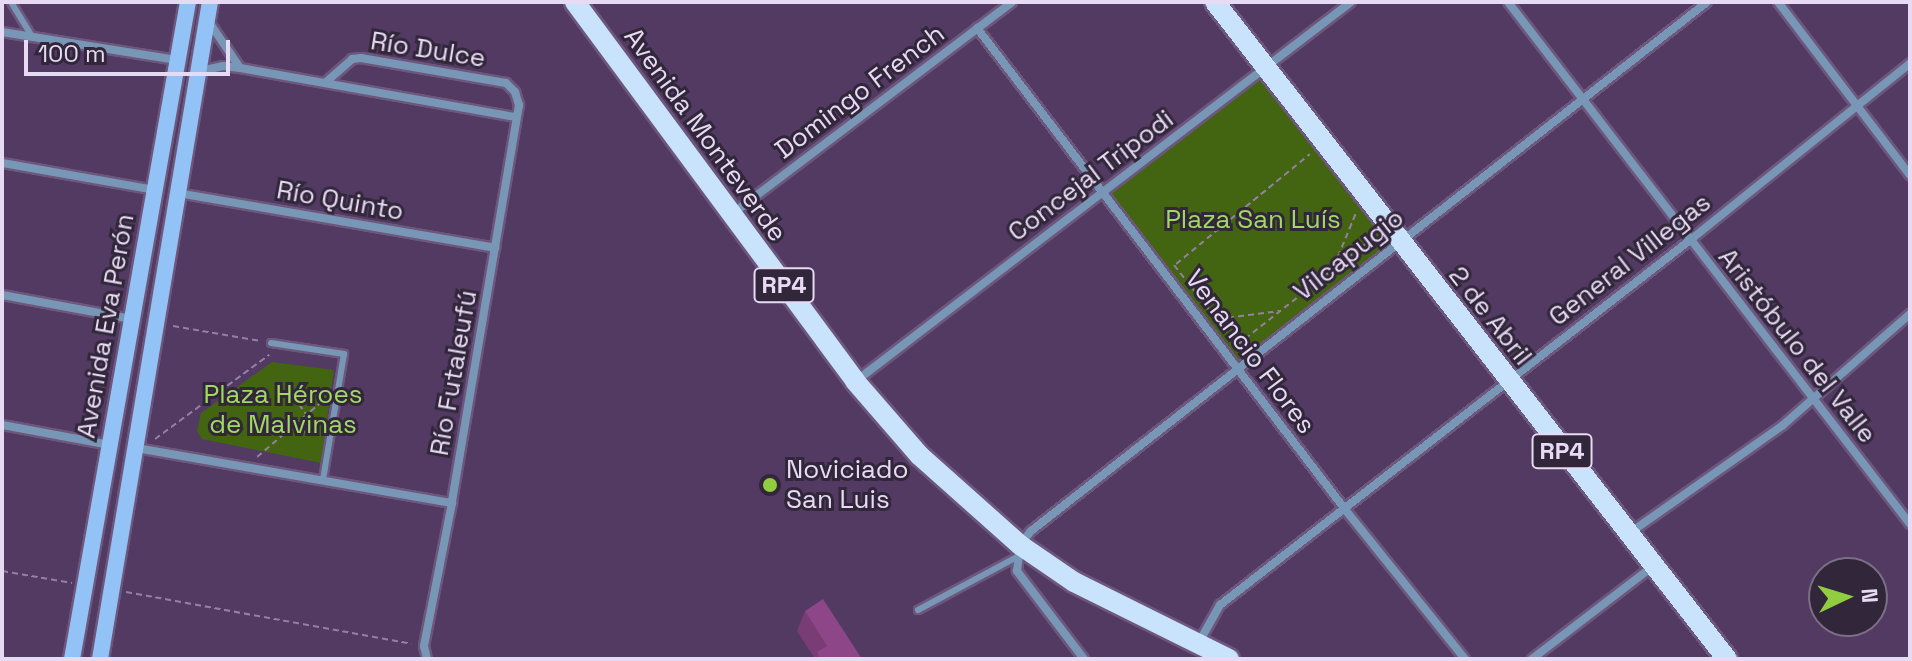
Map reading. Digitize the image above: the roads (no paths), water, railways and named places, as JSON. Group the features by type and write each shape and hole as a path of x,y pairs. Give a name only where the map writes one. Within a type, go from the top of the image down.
{"main road":[{"name":"Avenida Eva Perón","path":"72,659 188,2"},
{"name":"Avenida Monteverde","path":"575,2 855,381 919,455 1018,551"},
{"name":"2 de Abril","path":"1215,2 1390,237 1727,659"},
{"name":"Avenida Eva Perón","path":"100,659 138,448 146,383 209,10"},
{"path":"166,124 188,127"},
{"path":"144,252 167,255"},
{"path":"121,379 146,383"},
{"name":"RP4","path":"1018,551 1198,646 1229,659"},
{"path":"85,585 111,590"}],"street":[{"name":"Domingo French","path":"732,214 1012,2"},
{"name":"Concejal Tripodi","path":"855,381 1351,2"},
{"name":"Aristóbulo del Valle","path":"1508,2 1689,241 1815,397 1910,524"},
{"name":"Vilcapugio","path":"1018,551 1042,520 1237,368 1390,237 1707,2"},
{"path":"1778,2 1910,175"},
{"path":"209,10 240,68"},
{"name":"Venancio Flores","path":"977,28 1344,508 1465,659"},
{"path":"2,32 177,60"},
{"name":"Río Dulce","path":"326,82 352,59 361,58 506,83 515,92 519,105"},
{"name":"General Villegas","path":"1198,646 1220,605 1689,241 1910,63"},
{"name":"Río Dulce","path":"199,71 223,66 240,68 516,117"},
{"name":"Río Futaleufú","path":"427,659 424,646 452,503 519,105"},
{"path":"2,163 155,190"},
{"name":"Río Quinto","path":"178,193 495,248"},
{"path":"2,295 133,319"},
{"path":"1628,535 1754,448 1910,314"},
{"path":"2,425 110,445"},
{"path":"138,448 452,503"},
{"path":"1018,551 1017,571 1025,586 1084,659"},
{"path":"1532,659 1653,567"}],"lane":[{"path":"11,2 33,38"},
{"path":"271,343 344,354 323,480"},
{"path":"918,610 1018,551"}],"place":[{"name":"Noviciado San Luis","path":"770,485"}],"park label":[{"name":"Plaza San Luís","path":"1253,220"},
{"name":"Plaza Héroes de Malvinas","path":"283,410"}]}
